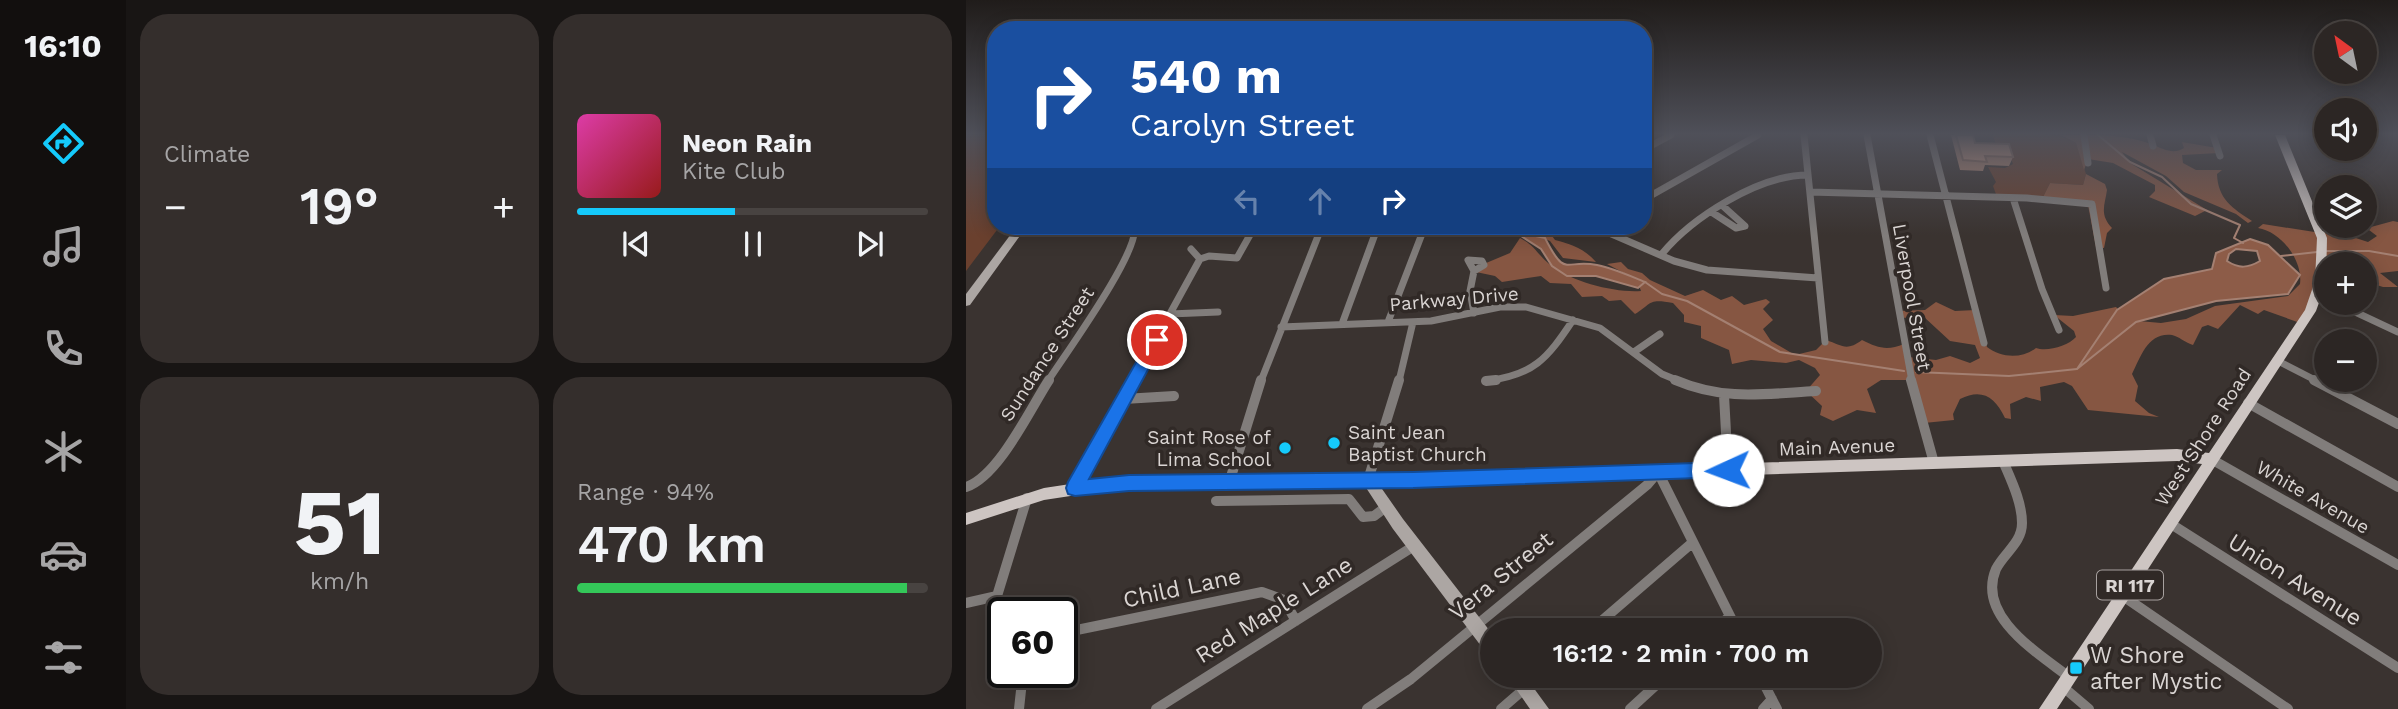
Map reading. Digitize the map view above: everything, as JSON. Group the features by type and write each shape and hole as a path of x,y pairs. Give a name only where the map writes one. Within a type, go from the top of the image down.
{"main road":[{"name":"West Shore Road","path":"2295,170 2322,238 2324,252"},
{"name":"West Shore Road","path":"2047,709 2171,524 2276,360 2314,307"},
{"name":"Main Avenue","path":"966,519 1027,498 1075,488 1129,483 1303,482 2178,455 2211,459"}],"street":[{"path":"1652,195 1699,168"},
{"path":"1807,168 1825,342"},
{"name":"Liverpool Street","path":"1873,168 1912,383 1934,463"},
{"path":"1938,168 1984,343"},
{"path":"1661,255 1675,237 1775,178 1808,175"},
{"path":"1810,192 2013,198 2092,204 2106,288"},
{"path":"2013,198 2042,289 2059,330"},
{"path":"1713,214 1736,229 1745,226 1724,207"},
{"path":"966,302 1015,235"},
{"name":"Sundance Street","path":"966,486 978,483 991,470 1127,258 1135,235"},
{"path":"1075,488 1200,259 1209,256 1237,258 1250,235"},
{"path":"1229,483 1255,393 1318,235"},
{"path":"1342,324 1375,235"},
{"path":"1388,322 1422,235"},
{"path":"1621,235 1661,255 1688,265 1720,272 1818,278"},
{"path":"1191,249 1200,259"},
{"path":"1474,271 1470,291 1474,313"},
{"name":"Parkway Drive","path":"1281,327 1413,322 1513,306 1573,320 1610,334 1662,374 1683,385 1724,395 1816,391"},
{"path":"1170,314 1218,312"},
{"path":"2362,315 2398,332"},
{"path":"1486,381 1513,376 1544,363 1573,320"},
{"path":"1413,322 1405,362 1368,480 1480,632"},
{"path":"1634,352 1660,334"},
{"path":"2276,360 2398,424"},
{"path":"1724,395 1728,470"},
{"path":"1124,398 1174,396"},
{"path":"2248,403 2398,487"},
{"name":"White Avenue","path":"2211,459 2398,565"},
{"path":"2003,461 2022,524 2017,541 1995,571 1992,599 1995,609 2066,681 2089,709"},
{"path":"1657,472 1730,616 1728,618"},
{"name":"Vera Street","path":"1367,709 1411,679 1474,624 1647,485 1657,472"},
{"path":"1298,500 1303,482"},
{"path":"966,603 997,596 1027,498"},
{"path":"1216,501 1349,499 1363,517 1369,517 1386,507"},
{"name":"Union Avenue","path":"2171,524 2398,668"},
{"path":"1605,618 1692,543"},
{"name":"Red Maple Lane","path":"1156,709 1415,546"},
{"name":"Child Lane","path":"1078,630 1262,592 1284,600 1296,621"},
{"path":"2123,596 2288,709"},
{"path":"1019,709 1021,688"},
{"path":"1501,709 1516,688"},
{"path":"1525,688 1541,709"},
{"path":"1630,709 1653,688"},
{"path":"1763,709 1774,704 1766,688"}],"shaded area":[{"path":"966,168 987,168 987,235 993,235 966,271"},
{"path":"1989,168 2084,168 2086,174 2083,185 2050,183 2042,199 1997,197 1993,186 1996,182"},
{"path":"2123,168 2138,168 2207,210 2195,216 2149,197 2155,191 2155,185"},
{"path":"2151,168 2222,170 2217,174 2223,196 2232,207 2252,221 2248,223 2236,214 2184,192 2166,176"},
{"path":"2086,174 2105,184 2107,190 2104,214 2112,228 2107,233 2104,248 2096,247 2088,205 2042,199 2050,183 2083,185"},
{"path":"2398,222 2398,271 2380,273 2398,287 2377,285 2377,252 2314,252 2314,295 2303,324 2264,310 2258,314 2240,305 2218,329 2208,325 2202,327 2193,345 2172,335 2157,337 2151,341 2132,374 2138,386 2135,401 2149,413 2159,417 2088,410 2072,386 2064,382 2040,387 2041,401 2026,397 2010,404 2011,419 2005,418 1987,396 1975,394 1960,399 1953,414 1954,420 1924,423 1911,380 1881,380 1867,389 1876,413 1857,410 1833,421 1820,415 1822,406 1806,391 1820,375 1815,368 1799,360 1786,363 1751,360 1732,364 1729,350 1701,338 1701,326 1684,322 1684,315 1673,303 1654,302 1635,314 1621,300 1609,301 1602,296 1582,297 1571,284 1550,283 1541,276 1502,282 1495,276 1476,272 1479,266 1510,253 1520,238 1561,272 1595,285 1641,291 1637,280 1607,264 1621,262 1628,269 1642,273 1650,280 1685,296 1703,290 1721,300 1732,296 1744,305 1766,299 1770,302 1763,309 1773,320 1763,329 1771,341 1795,355 1816,350 1826,340 1848,347 1862,340 1883,348 1904,344 1908,357 1936,360 1950,356 1970,363 1980,358 1975,345 1950,341 1924,317 1899,318 1898,311 1925,310 1936,302 1955,311 1976,310 1987,347 2012,356 2024,354 2036,348 2057,347 2076,337 2074,331 2054,315 2073,316 2116,307 2128,320 2161,323 2186,319 2215,306 2288,296 2300,284 2298,266 2283,241 2258,228 2263,224 2314,232 2314,238 2355,238 2368,242 2377,238 2377,225"},
{"path":"1516,235 1545,238 1557,259 1566,265 1597,265 1645,282 1638,288 1596,276 1567,276 1552,266 1541,249"},
{"path":"1536,235 1551,235 1555,240 1577,248 1596,262 1563,258 1550,241"},
{"path":"2250,239 2268,245 2300,275 2288,294 2216,301 2136,322 2077,369 2117,310 2164,279 2212,269 2216,253","holes":["2236,249 2257,251 2260,261 2251,265 2244,267 2227,261 2229,254"]}],"waterway":[{"path":"2143,168 2162,177 2191,204 2240,225 2234,238 2243,243"},
{"path":"2326,251 2369,251 2398,256"},
{"path":"2281,256 2314,252"},
{"path":"1645,282 1662,294 1687,301 1780,352 1904,371"},
{"path":"1916,372 2009,376 2077,369"}],"place":[{"name":"Saint Jean Baptist Church","path":"1334,443"},
{"name":"Saint Rose of Lima School","path":"1285,448"},
{"name":"W Shore after Mystic","path":"2076,668"}],"route":[{"path":"1157,340 1075,488 1129,483 1413,480 1728,470"}]}
